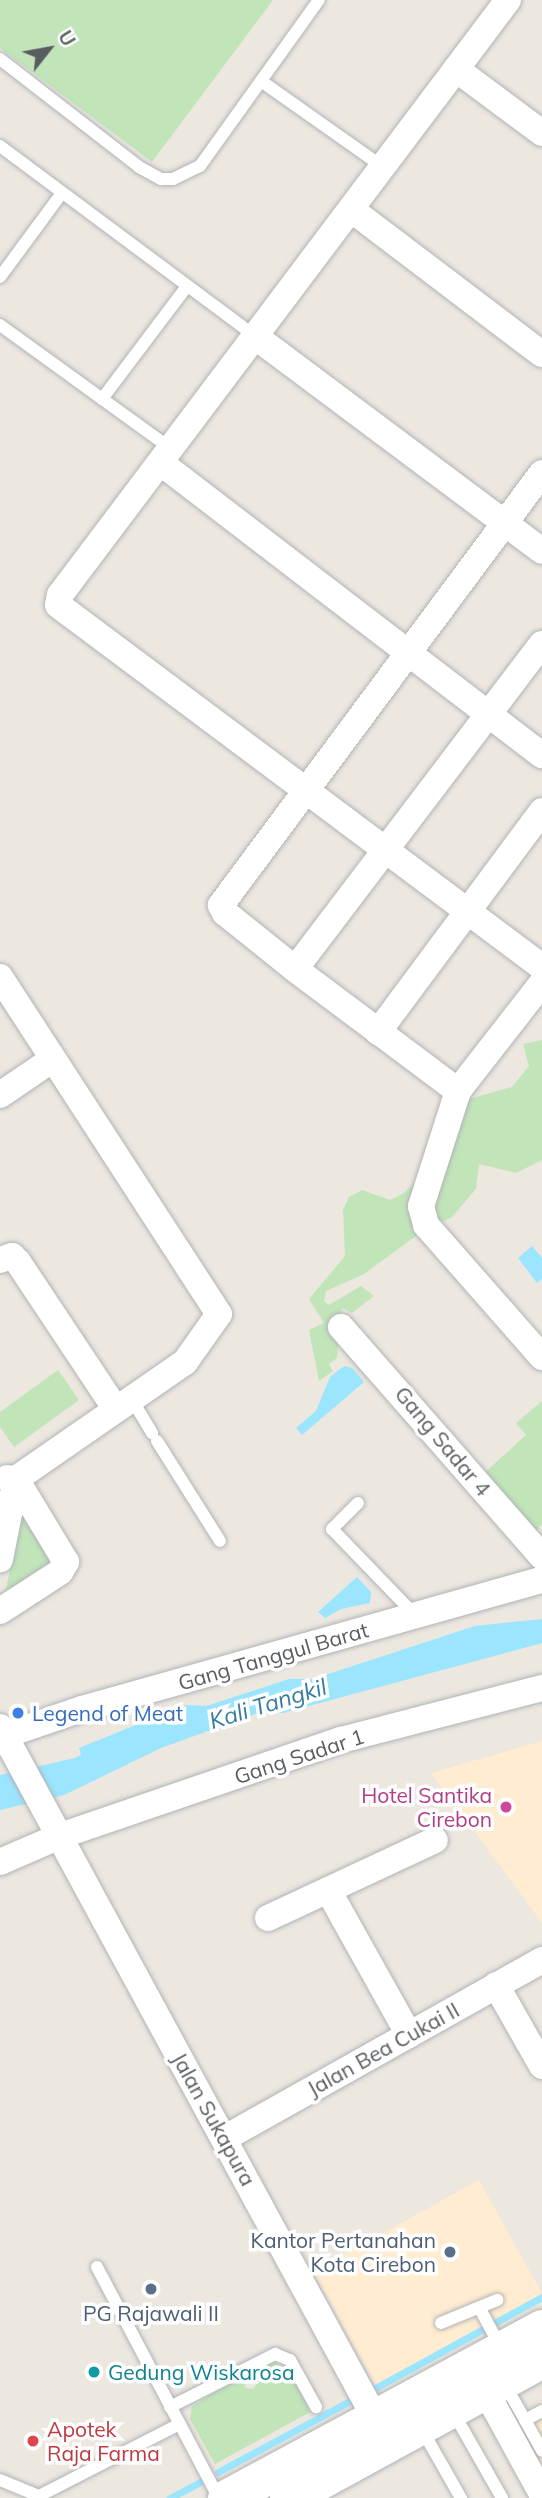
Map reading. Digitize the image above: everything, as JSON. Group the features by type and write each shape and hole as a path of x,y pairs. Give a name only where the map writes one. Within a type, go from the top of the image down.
{"main road":[{"path":"288,2498 451,2409 497,2374 542,2328"},
{"path":"226,2498 375,2418 542,2359"}],"street":[{"path":"508,0 60,595 58,605 542,967"},
{"path":"456,69 542,133"},
{"path":"352,210 542,354"},
{"path":"256,337 542,551"},
{"path":"166,456 542,755"},
{"path":"458,1091 295,970 225,913 221,905 503,521 542,474"},
{"path":"295,970 542,644"},
{"path":"378,1032 542,811"},
{"path":"0,977 50,1060 219,1314 185,1362 8,1476"},
{"path":"542,983 458,1091 423,1196 426,1225 542,1357"},
{"path":"0,1095 50,1060"},
{"path":"0,1260 12,1256 19,1262 123,1403"},
{"name":"Gang Sadar 4","path":"341,1327 542,1557"},
{"path":"0,1559 8,1476"},
{"path":"0,1611 60,1572 66,1562 8,1476"},
{"name":"Gang Tanggul Barat","path":"2,1733 542,1580"},
{"name":"Gang Sadar 1","path":"0,1862 56,1828 341,1740 542,1688"},
{"name":"Jalan Sukapura","path":"2,1733 19,1759 375,2418"},
{"path":"268,1919 435,1840"},
{"path":"328,1890 409,2035"},
{"name":"Jalan Bea Cukai II","path":"225,2138 542,1960"},
{"path":"496,1985 542,2066"},
{"path":"497,2374 542,2494"}],"lane":[{"path":"0,59 160,179 184,176 200,166 319,0"},
{"path":"261,80 383,167"},
{"path":"0,146 256,337"},
{"path":"0,277 62,193"},
{"path":"102,399 187,286"},
{"path":"0,324 102,399 166,456"},
{"path":"123,1403 155,1437 220,1541"},
{"path":"358,1503 332,1529 416,1615"},
{"path":"97,2267 219,2498"},
{"path":"441,2323 497,2300"},
{"path":"480,2309 497,2374 542,2451"},
{"path":"170,2407 275,2354 290,2360 316,2407"},
{"path":"451,2409 502,2498"},
{"path":"525,2420 542,2411"},
{"path":"0,2480 40,2497 180,2424"},
{"path":"419,2426 461,2498"}],"shaded area":[{"path":"542,1741 542,1923 431,1773"},
{"path":"479,2180 542,2294 376,2386 313,2272"},
{"path":"542,2401 542,2470 512,2418"}],"green space":[{"path":"0,0 273,0 152,162 0,48"},
{"path":"542,1040 542,1160 516,1173 479,1164 476,1189 452,1217 420,1233 364,1274 326,1291 324,1301 329,1305 361,1286 374,1296 352,1313 342,1308 337,1358 329,1364 333,1371 319,1381 309,1330 324,1323 309,1299 345,1256 343,1210 349,1197 362,1190 390,1200 404,1193 430,1169 469,1099 512,1087 529,1066 523,1044"},
{"path":"58,1370 79,1400 14,1447 0,1427 0,1412"},
{"path":"542,1401 542,1524 533,1535 481,1476 526,1435 516,1423"},
{"path":"22,1514 54,1563 5,1595 20,1517"},
{"path":"271,2362 287,2367 312,2411 215,2464 190,2419 192,2406 242,2376 246,2388 253,2389 257,2383 248,2373"}],"water":[{"path":"532,1246 542,1258 542,1279 537,1283 518,1258"},
{"path":"344,1366 352,1368 364,1382 302,1435 296,1428 316,1411 330,1377"},
{"path":"357,1577 371,1592 370,1603 341,1609 325,1618 318,1612"},
{"name":"Kali Tangkil","path":"542,1619 542,1643 283,1713 258,1713 161,1748 64,1795 0,1810 0,1775 75,1758 81,1755 79,1748 185,1705 206,1706 289,1679 313,1679 475,1626"}],"waterway":[{"path":"496,2322 542,2297"},
{"path":"377,2387 481,2330"},
{"path":"218,2472 350,2401"},
{"path":"170,2498 200,2482"}],"place":[{"name":"Legend of Meat","path":"18,1713"},
{"name":"Hotel Santika Cirebon","path":"506,1807"},
{"name":"Kantor Pertanahan Kota Cirebon","path":"450,2252"},
{"name":"PG Rajawali II","path":"151,2289"},
{"name":"Gedung Wiskarosa","path":"94,2372"},
{"name":"Apotek Raja Farma","path":"33,2441"}]}
